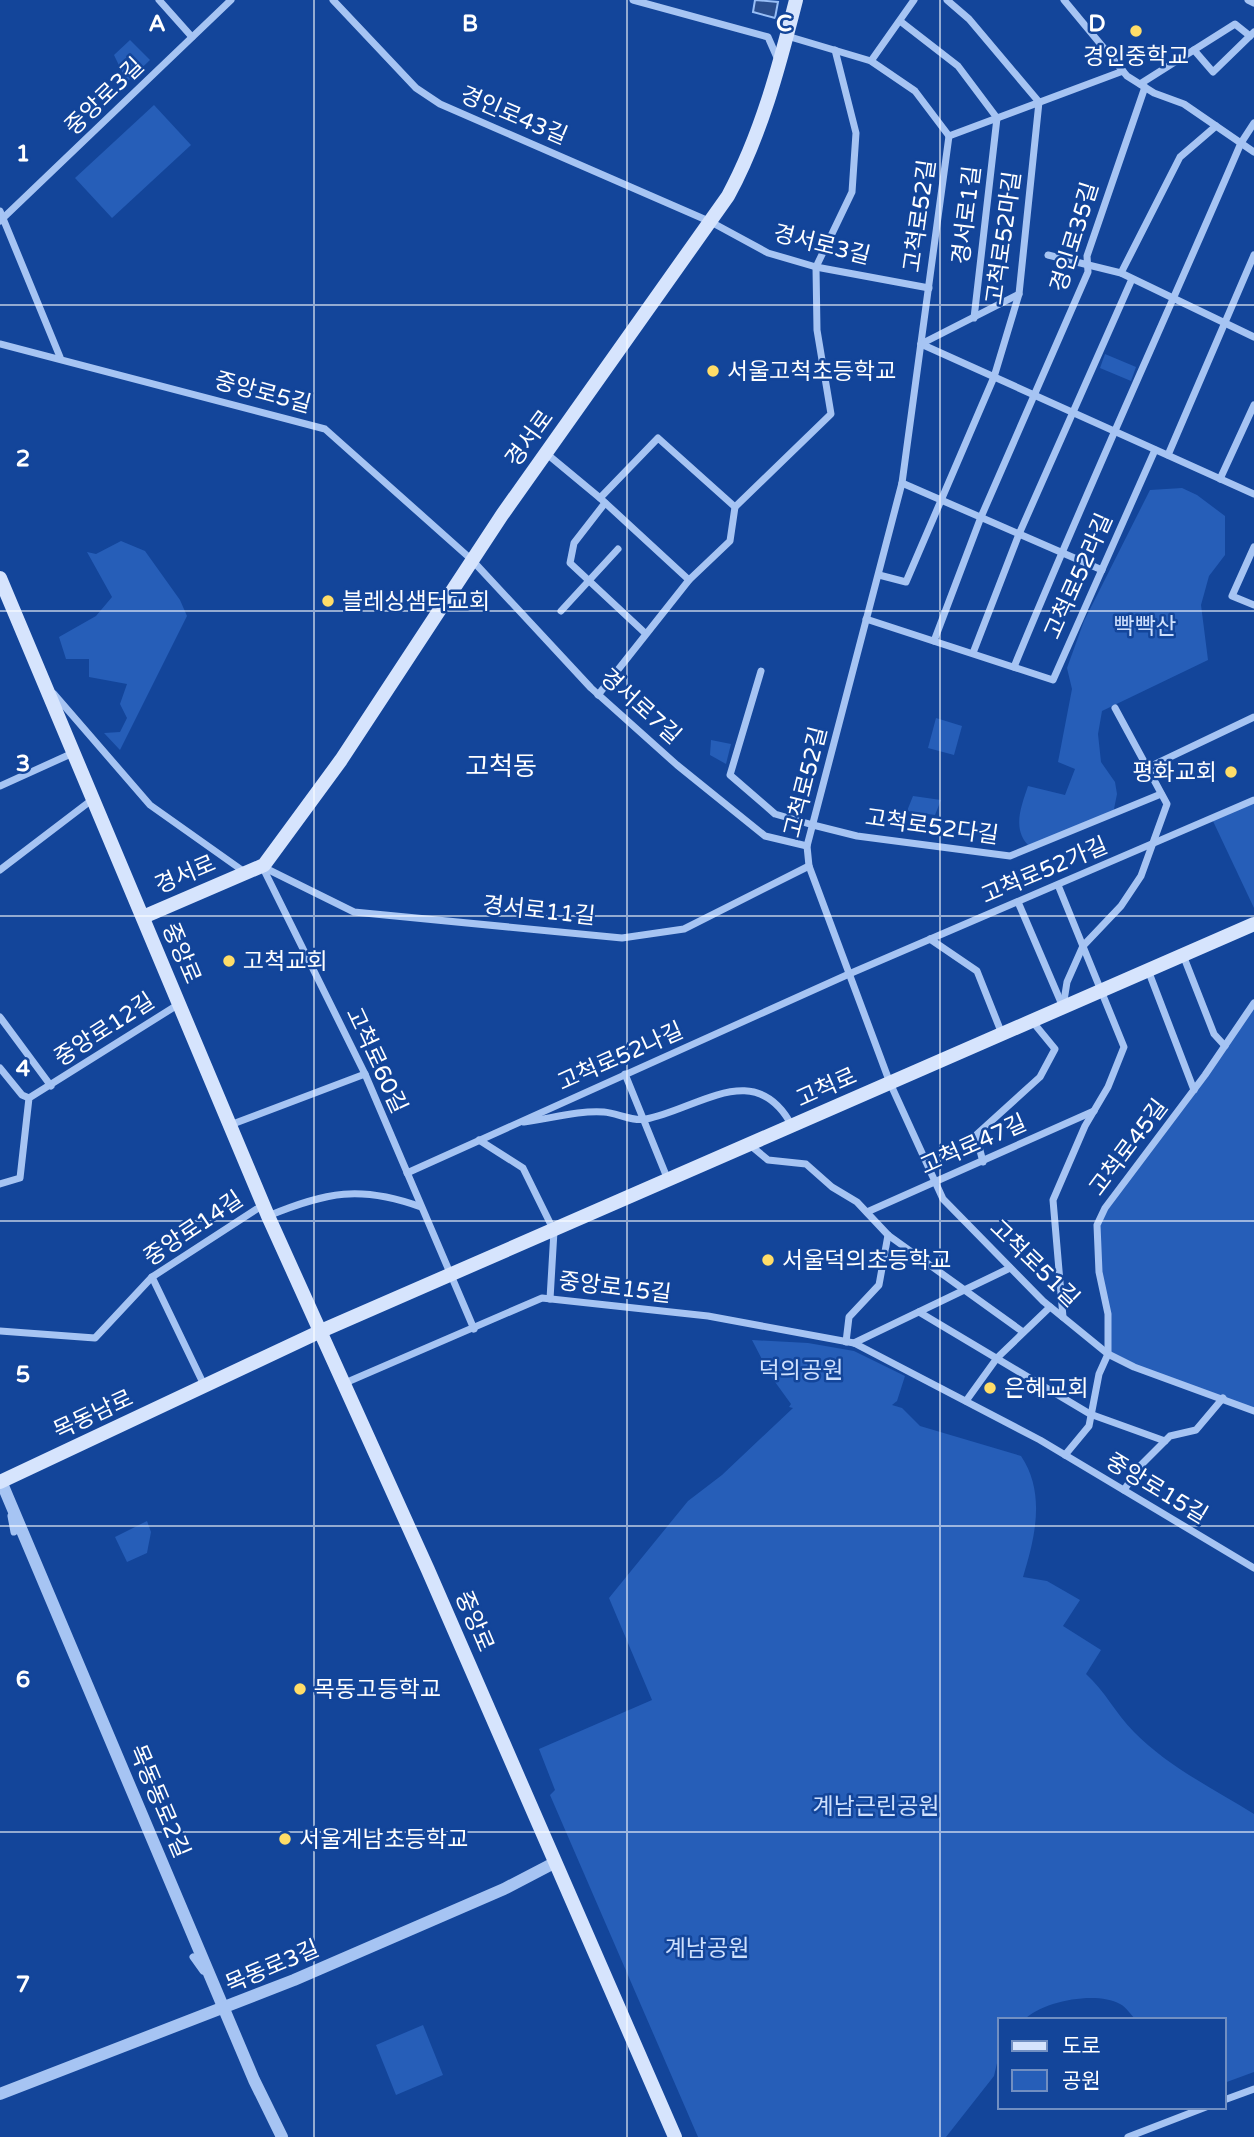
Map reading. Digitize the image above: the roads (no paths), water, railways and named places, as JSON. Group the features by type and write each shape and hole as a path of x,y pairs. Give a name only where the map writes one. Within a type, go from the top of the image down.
{"main road":[{"name":"경서로","path":"143,917 263,865 341,760 472,560 711,222 748,159 780,63 796,0"},
{"name":"중앙로","path":"0,578 266,1211 345,1383 675,2137"},
{"name":"고척로","path":"321,1331 1254,924"},
{"name":"목동남로","path":"1,1482 321,1331"}],"street":[{"path":"159,0 192,37"},
{"name":"중앙로3길","path":"2,220 231,0"},
{"name":"경인로43길","path":"333,0 416,88 440,104 711,222"},
{"path":"633,0 768,37 780,63"},
{"path":"870,61 914,0"},
{"path":"947,0 969,19 1039,102"},
{"path":"1064,0 1122,71 1142,86 1184,104 1254,152"},
{"path":"1248,0 1254,3"},
{"path":"900,21 958,66 997,118"},
{"path":"1142,86 1194,50 1235,24 1252,34 1213,72 1194,50"},
{"name":"경서로1길","path":"787,36 870,61 915,91 950,135 1122,71"},
{"path":"598,695 689,580 730,541 735,508 831,414 817,330 816,267 852,192 856,133 835,50"},
{"name":"경인로35길","path":"1034,395 1088,272 1086,265 1142,86"},
{"name":"고척로52마길","path":"994,377 1019,294 1039,102"},
{"name":"경서로1길","path":"974,317 997,118"},
{"path":"1117,432 1241,143 1254,123"},
{"path":"1121,273 1180,157 1216,126"},
{"name":"고척로52길","path":"890,1083 809,866 807,846 902,483 950,135"},
{"path":"0,211 60,357"},
{"name":"경서로3길","path":"711,222 768,253 816,267 929,288"},
{"path":"1048,255 1121,273 1254,338"},
{"path":"1168,455 1254,255"},
{"path":"973,653 1019,534 1132,279"},
{"path":"921,344 1019,294"},
{"name":"중앙로5길","path":"0,344 60,357 325,429 472,560"},
{"path":"921,344 1254,494"},
{"path":"879,575 906,582 994,377"},
{"path":"934,641 981,517 1034,395"},
{"path":"1220,479 1254,405"},
{"name":"고척로52라길","path":"1014,667 1061,552 1117,432"},
{"path":"645,633 570,563 569,555 603,500 658,438 735,508"},
{"name":"고척로52라길","path":"866,618 1053,680 1155,450"},
{"path":"547,454 603,500 689,580"},
{"path":"902,483 1102,570"},
{"path":"1254,547 1232,596 1254,605"},
{"path":"561,611 618,549"},
{"name":"경서로7길","path":"472,560 598,695 765,836 807,846"},
{"name":"고척로52다길","path":"761,671 730,775 775,814 857,836 1010,856 1161,794"},
{"name":"경서로","path":"44,683 149,805 246,873"},
{"path":"1063,1008 1067,982 1083,946 1121,906 1141,876 1167,804 1115,708"},
{"path":"1147,768 1254,717"},
{"path":"0,786 73,752"},
{"path":"0,870 93,799"},
{"name":"고척로52가길","path":"849,974 1254,800"},
{"name":"경서로11길","path":"263,865 354,912 622,938 684,929 809,866"},
{"name":"고척로60길","path":"263,865 365,1073 450,1276"},
{"path":"1058,885 1124,1047 1108,1087 1053,1200 1063,1318"},
{"path":"1017,902 1063,1008"},
{"path":"930,939 977,971 1003,1034"},
{"path":"1183,955 1214,1034 1225,1046"},
{"path":"1148,970 1194,1090"},
{"name":"고척로52나길","path":"407,1173 849,974"},
{"name":"고척로45길","path":"1065,1455 1089,1426 1099,1374 1108,1354 1108,1314 1099,1272 1097,1226 1105,1208 1194,1090 1254,1003"},
{"name":"중앙로12길","path":"29,1098 179,1004"},
{"path":"0,1017 51,1086"},
{"path":"983,1162 975,1135 1040,1077 1055,1049 1032,1021"},
{"path":"0,1068 22,1095 29,1098 20,1178 0,1184"},
{"path":"230,1125 365,1073"},
{"path":"625,1074 668,1181"},
{"name":"고척로51길","path":"890,1083 943,1199 1049,1307 1108,1354 1134,1367 1254,1411"},
{"path":"516,1123 601,1112 643,1120 724,1092 740,1090 755,1092 769,1099 783,1110 792,1126"},
{"name":"고척로47길","path":"867,1212 1095,1111"},
{"path":"479,1140 523,1168 554,1231 550,1298"},
{"path":"750,1145 768,1160 806,1164 867,1212 888,1234 962,1291 1023,1332"},
{"name":"중앙로14길","path":"0,1331 95,1338 152,1277 266,1211 313,1198 370,1192 421,1207"},
{"path":"888,1234 879,1285 849,1317 850,1343 1010,1268"},
{"path":"450,1276 474,1329"},
{"path":"152,1277 205,1387"},
{"name":"중앙로15길","path":"345,1383 542,1298 708,1316 850,1343 966,1401 1065,1455 1254,1568"},
{"path":"966,1401 998,1358 1049,1307"},
{"path":"919,1312 1090,1414 1164,1441"},
{"path":"1124,1490 1141,1465 1164,1441 1170,1436 1196,1430 1223,1398"},
{"name":"목동동로2길","path":"1,1482 216,1990 282,2137"},
{"path":"8,1498 14,1532"},
{"name":"목동로3길","path":"0,2094 225,2009 504,1889 554,1863"},
{"path":"193,1957 216,1990"},
{"path":"1226,2099 1254,2089"},
{"path":"1128,2137 1201,2109"}],"place":[{"name":"경인중학교","path":"1136,31"},
{"name":"서울고척초등학교","path":"713,371"},
{"name":"블레싱샘터교회","path":"328,601"},
{"name":"평화교회","path":"1231,772"},
{"name":"고척교회","path":"229,961"},
{"name":"서울덕의초등학교","path":"768,1260"},
{"name":"은혜교회","path":"990,1388"},
{"name":"목동고등학교","path":"300,1689"},
{"name":"서울계남초등학교","path":"285,1839"}],"district":[{"name":"고척동","path":"501,766"}],"park label":[{"name":"빡빡산","path":"1145,626"},
{"name":"덕의공원","path":"801,1370"},
{"name":"계남근린공원","path":"876,1806"},
{"name":"계남공원","path":"707,1948"}]}
